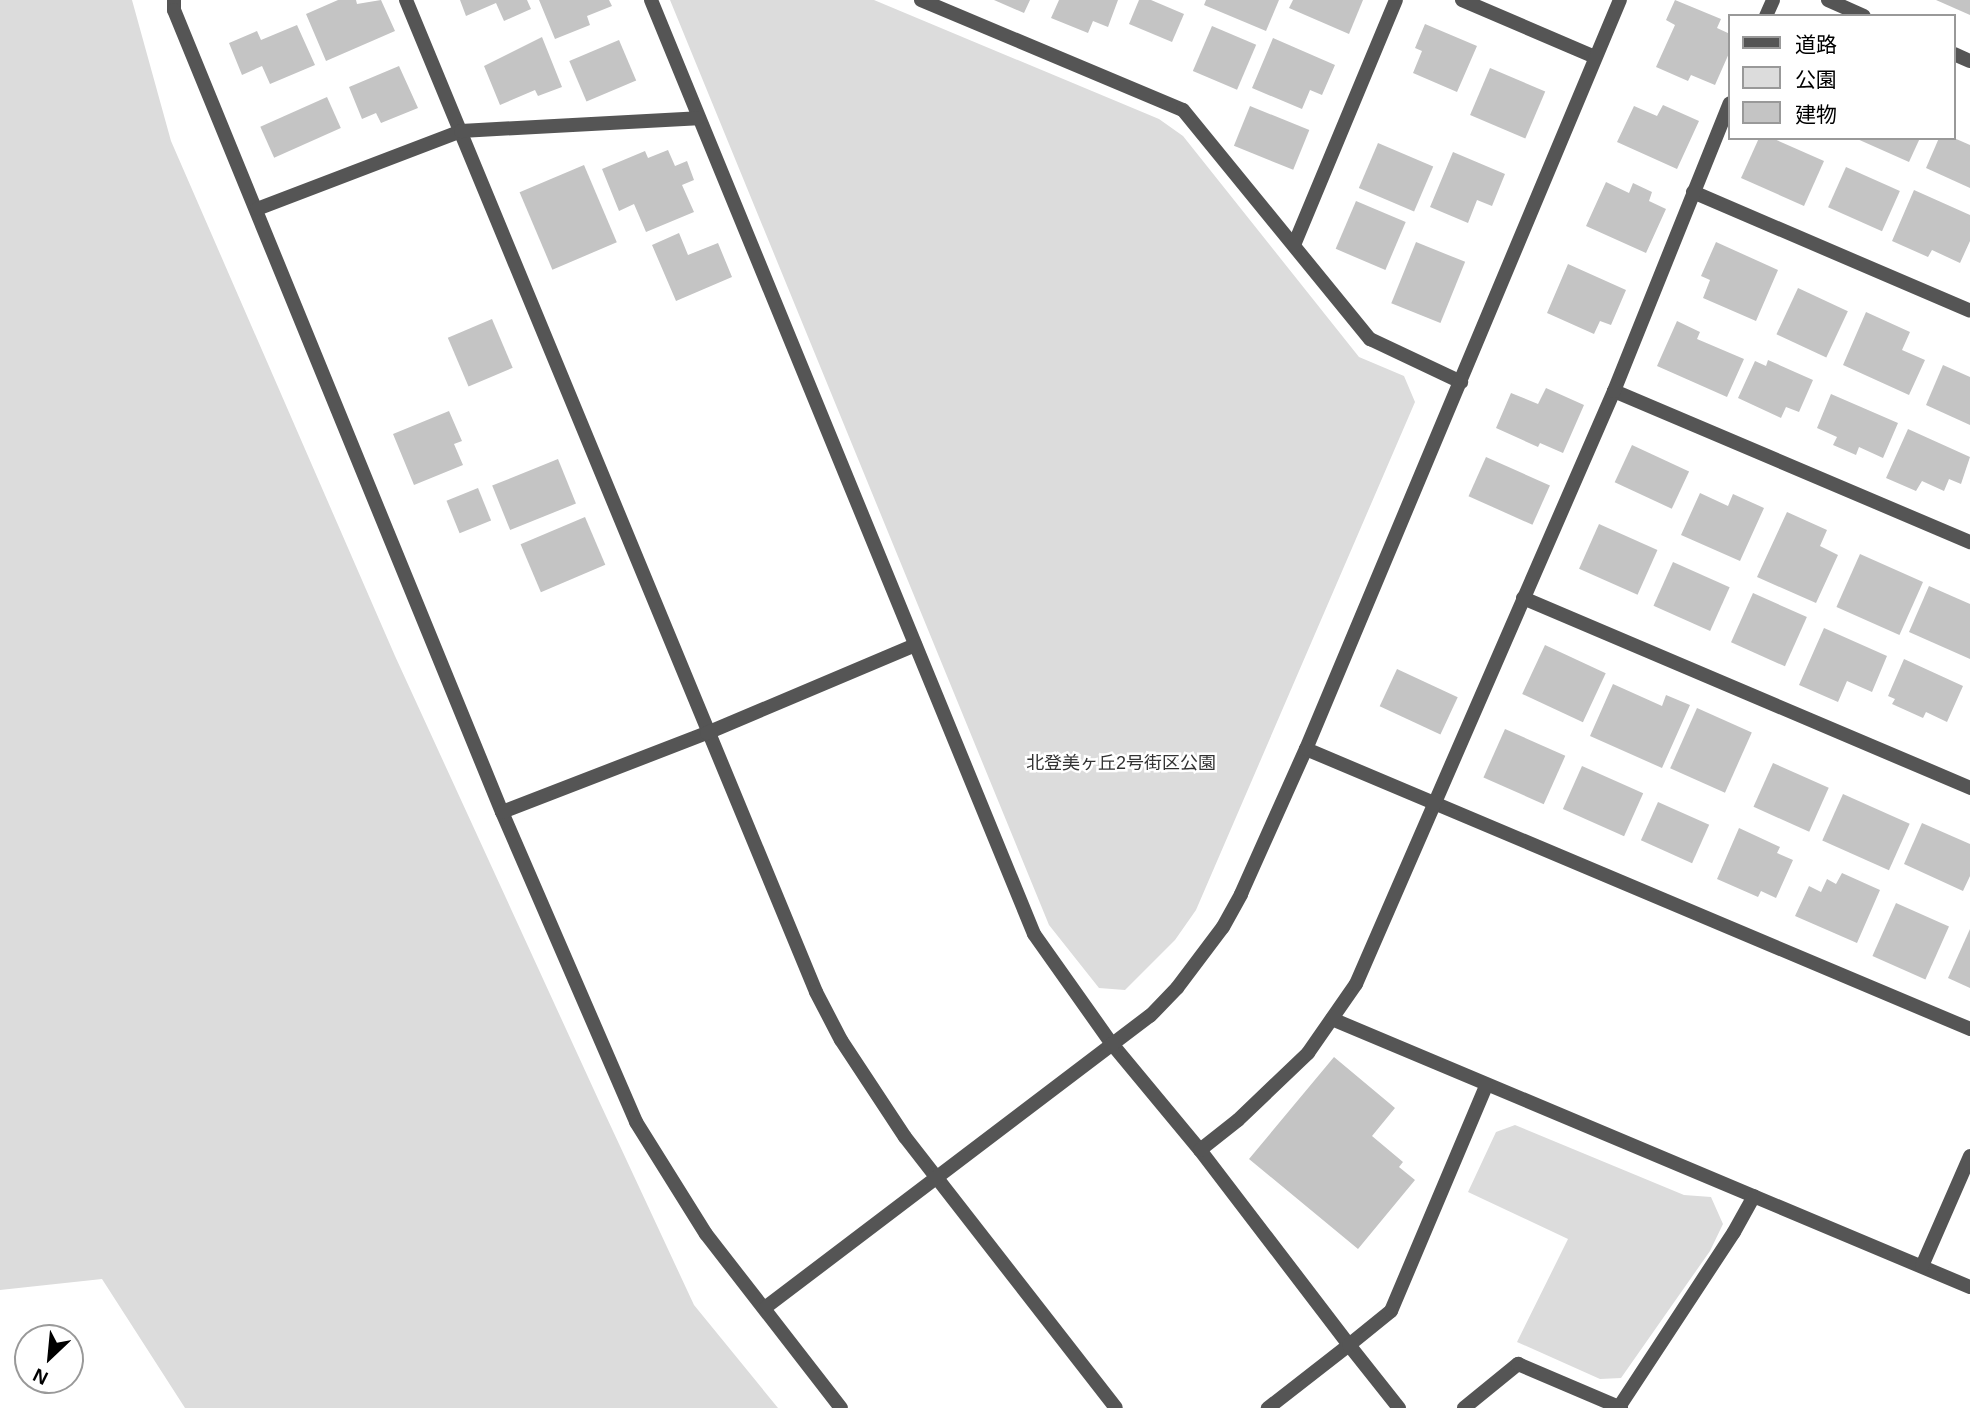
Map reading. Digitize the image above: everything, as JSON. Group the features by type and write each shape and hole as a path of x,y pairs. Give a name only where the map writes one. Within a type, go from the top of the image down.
{"street":[{"path":"174,0 174,10 502,812 636,1122 706,1234 766,1307 841,1408"},
{"path":"406,0 707,733 823,1004 870,1086 937,1178 1116,1408"},
{"path":"651,0 1034,934 1112,1044 1200,1150 1399,1408"},
{"path":"921,0 1183,110 1370,339 1461,382"},
{"path":"1294,245 1396,0"},
{"path":"1462,0 1595,57"},
{"path":"766,1307 1150,1016 1177,988 1223,927 1241,894 1306,749 1620,0"},
{"path":"1828,0 1860,14"},
{"path":"1200,1150 1275,1087 1308,1053 1356,984 1614,391 1728,108"},
{"path":"257,209 461,131 698,118"},
{"path":"1693,192 1970,311"},
{"path":"1614,391 1970,542"},
{"path":"1523,598 1970,788"},
{"path":"502,812 707,733 915,645"},
{"path":"1306,749 1970,1029"},
{"path":"1332,1020 1970,1287"},
{"path":"1268,1408 1391,1311 1486,1086"},
{"path":"1922,1266 1970,1156"},
{"path":"1464,1408 1518,1364 1620,1408 1734,1232 1754,1196"}],"green space":[{"path":"0,0 132,0 171,141 395,656 599,1101 694,1305 778,1408 185,1408 102,1279 0,1290"},
{"name":"北登美ヶ丘2号街区公園","path":"670,0 874,0 1159,119 1183,136 1359,357 1404,376 1415,402 1196,910 1175,940 1125,990 1099,988 1049,925"},
{"path":"1515,1125 1684,1195 1711,1197 1723,1224 1710,1251 1621,1378 1600,1379 1517,1342 1568,1239 1468,1192 1496,1132"}],"building":[{"path":"338,0 356,0 357,4 381,0 395,31 326,61 306,14"},
{"path":"460,0 527,0 531,9 504,21 496,3 466,16"},
{"path":"539,0 609,0 612,6 587,16 590,25 555,39"},
{"path":"994,0 1030,0 1024,13"},
{"path":"1059,0 1118,0 1108,27 1093,21 1088,33 1051,18"},
{"path":"1139,0 1151,0 1184,14 1172,42 1129,24"},
{"path":"1206,0 1279,0 1266,31 1204,5"},
{"path":"1293,0 1363,0 1349,34 1289,8"},
{"path":"1675,0 1721,19 1717,28 1728,33 1728,56 1715,85 1691,75 1688,81 1656,67 1675,25 1666,20"},
{"path":"1936,0 1970,0 1970,15"},
{"path":"1425,24 1477,46 1457,92 1413,73 1422,51 1415,48"},
{"path":"297,25 315,65 270,84 262,66 242,75 229,43 257,31 261,40"},
{"path":"1212,26 1256,45 1237,90 1193,71"},
{"path":"542,37 562,87 538,96 535,90 500,105 484,66"},
{"path":"1273,38 1335,65 1322,95 1310,90 1302,109 1252,88"},
{"path":"619,40 636,81 586,102 569,61"},
{"path":"399,66 418,108 381,123 376,113 362,119 349,87"},
{"path":"1490,68 1545,91 1525,138 1470,115"},
{"path":"327,97 341,128 274,158 260,127"},
{"path":"1663,105 1699,121 1677,169 1617,142 1634,106 1657,116"},
{"path":"1250,106 1309,130 1293,170 1234,146"},
{"path":"1956,139 1970,145 1970,188 1926,168 1938,140"},
{"path":"1758,140 1777,140 1824,161 1804,206 1741,178"},
{"path":"1860,140 1919,140 1909,162"},
{"path":"1378,143 1433,166 1414,212 1359,188"},
{"path":"668,150 675,166 687,161 694,180 682,185 694,212 646,232 634,204 619,211 602,169 645,151 648,158"},
{"path":"1453,152 1505,174 1492,206 1477,200 1468,223 1430,207"},
{"path":"584,165 617,242 552,270 520,192"},
{"path":"1846,167 1900,191 1882,231 1828,207"},
{"path":"1606,182 1629,193 1633,183 1652,192 1649,201 1666,209 1646,253 1586,226"},
{"path":"1914,190 1970,215 1970,241 1960,263 1932,250 1928,257 1892,241"},
{"path":"1356,201 1406,222 1385,270 1336,249"},
{"path":"679,233 688,255 718,243 732,277 676,301 652,245"},
{"path":"1416,242 1465,262 1440,323 1391,303"},
{"path":"1716,242 1778,270 1756,321 1703,298 1710,280 1701,276"},
{"path":"1568,264 1626,290 1611,325 1600,321 1594,334 1547,313"},
{"path":"1798,288 1848,311 1826,357 1776,334"},
{"path":"1866,312 1910,332 1902,350 1925,360 1909,395 1843,365"},
{"path":"492,319 513,368 469,387 448,338"},
{"path":"1677,321 1700,332 1697,339 1744,359 1727,397 1657,366"},
{"path":"1768,360 1813,380 1799,412 1786,407 1781,418 1738,398 1755,361 1766,366"},
{"path":"1943,365 1970,377 1970,425 1926,405"},
{"path":"1546,388 1584,405 1563,453 1540,443 1538,447 1496,428 1511,393 1538,404"},
{"path":"1831,394 1898,423 1883,458 1859,447 1856,455 1833,445 1837,437 1817,428"},
{"path":"449,411 462,441 454,444 463,465 414,485 393,434"},
{"path":"1908,429 1970,457 1961,484 1949,479 1944,491 1922,481 1916,491 1886,478"},
{"path":"1632,445 1689,472 1672,509 1615,482"},
{"path":"1486,457 1550,485 1532,525 1469,496"},
{"path":"558,459 576,504 510,530 492,486"},
{"path":"478,488 491,520 460,533 446,501"},
{"path":"1700,493 1728,506 1733,494 1764,508 1740,561 1681,535"},
{"path":"1787,512 1827,530 1820,546 1838,555 1816,603 1757,577"},
{"path":"585,517 605,565 541,592 521,544"},
{"path":"1599,524 1657,550 1638,595 1579,569"},
{"path":"1860,554 1923,582 1899,635 1836,607"},
{"path":"1673,562 1730,587 1710,631 1653,606"},
{"path":"1929,586 1970,604 1970,659 1909,632"},
{"path":"1753,593 1807,617 1785,666 1731,642"},
{"path":"1824,628 1887,656 1872,692 1847,681 1838,702 1799,685"},
{"path":"1545,645 1606,673 1583,722 1522,694"},
{"path":"1904,659 1963,686 1947,722 1926,712 1923,718 1892,704 1895,699 1888,696"},
{"path":"1397,669 1458,697 1440,734 1380,706"},
{"path":"1613,684 1662,706 1666,695 1690,705 1662,768 1590,736"},
{"path":"1697,708 1752,732 1725,793 1670,768"},
{"path":"1505,729 1565,756 1544,804 1483,777"},
{"path":"1773,763 1829,788 1809,832 1753,807"},
{"path":"1582,766 1643,793 1624,836 1563,809"},
{"path":"1843,794 1910,824 1889,870 1822,841"},
{"path":"1658,802 1709,825 1692,863 1641,840"},
{"path":"1922,823 1970,844 1970,876 1963,891 1904,864"},
{"path":"1739,828 1780,847 1777,853 1793,860 1776,898 1761,891 1758,897 1717,879"},
{"path":"1842,873 1880,890 1857,943 1795,916 1809,886 1821,892 1827,879 1836,884"},
{"path":"1896,903 1949,927 1925,980 1872,956"},
{"path":"1970,929 1970,988 1948,978"},
{"path":"1334,1057 1395,1108 1372,1136 1403,1162 1399,1167 1415,1180 1358,1249 1249,1159"}]}
